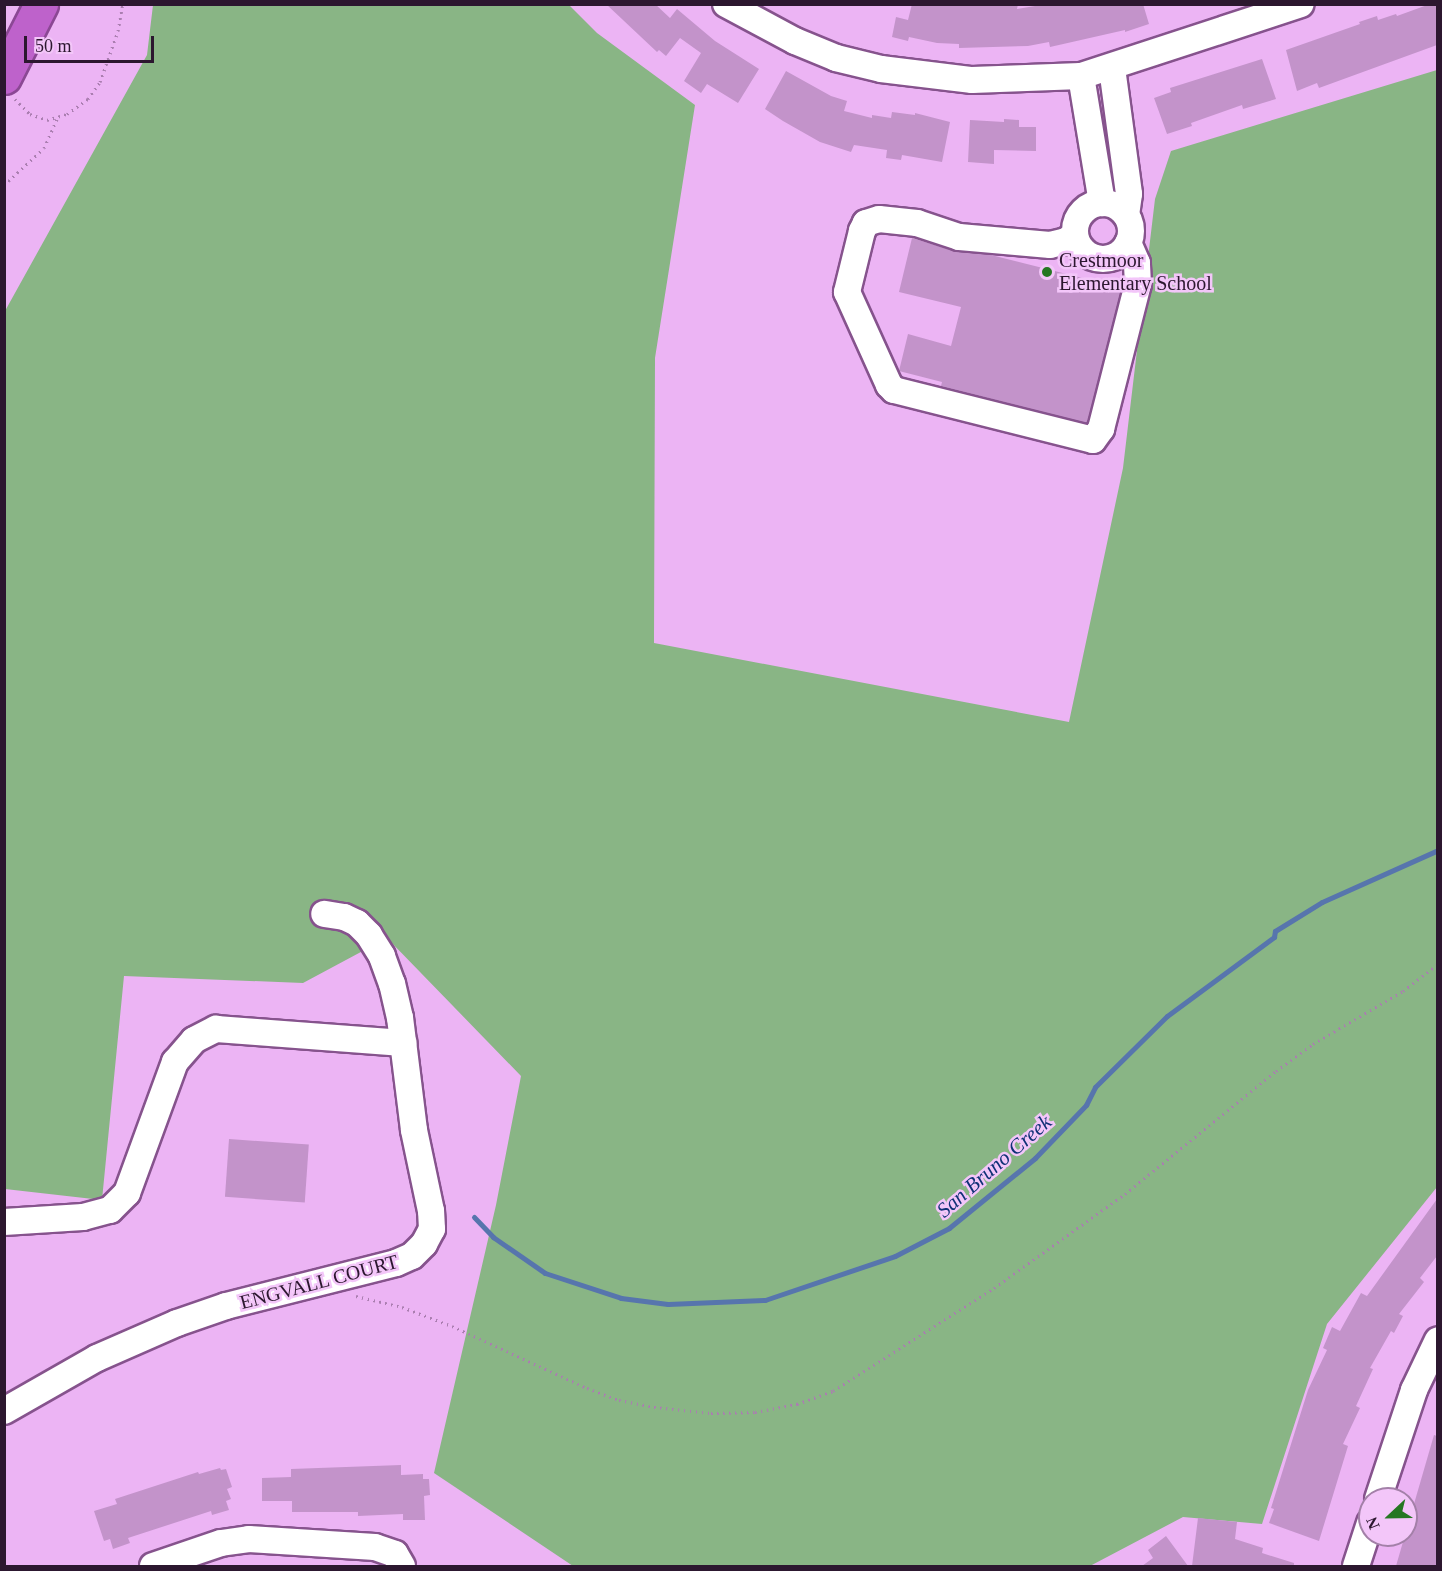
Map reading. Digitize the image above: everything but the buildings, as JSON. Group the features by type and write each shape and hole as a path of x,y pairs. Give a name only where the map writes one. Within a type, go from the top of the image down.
{"highway":[{"path":"8,85 41,4"}],"street":[{"path":"726,4 795,41 836,58 881,69 972,80 1082,76 1112,68 1256,12 1302,4"},
{"path":"1112,68 1130,194 1126,215"},
{"path":"1082,76 1102,203"},
{"path":"1102,203 1116,206 1126,215 1131,229 1128,243 1115,256 1098,258 1083,250 1075,235 1076,221 1081,213 1092,205 1102,203"},
{"path":"1075,235 1066,241 1050,245 959,237 917,223 879,219 866,223 847,292 889,385 894,390 1089,440 1097,437 1138,284 1137,263 1128,243"},
{"name":"ENGVALL COURT","path":"4,1412 97,1358 177,1323 226,1306 396,1263 412,1256 424,1244 432,1229 431,1211 407,1089 403,1043 392,984 382,956 369,935 357,923 344,917 324,914"},
{"path":"4,1222 83,1217 110,1210 127,1193 175,1062 195,1040 216,1029 403,1043"},
{"path":"1382,1487 1414,1390 1437,1340"},
{"path":"153,1566 221,1543 249,1539 375,1547 395,1554 402,1566"},
{"path":"1356,1566 1362,1547"}],"path":[{"path":"8,85 30,114 47,120 57,119 77,108 95,92 112,50 123,4"},
{"path":"4,184 44,148 57,119"},
{"path":"350,1295 402,1307 619,1400 654,1407 711,1413 755,1412 797,1404 833,1391 994,1288 1125,1194 1276,1071 1313,1044 1403,991 1437,964"}],"green space":[{"path":"153,5 569,5 597,33 695,105 655,358 654,643 1069,722 1123,468 1155,199 1171,151 1437,70 1437,1187 1327,1324 1262,1524 1183,1517 1090,1566 573,1566 434,1473 496,1205 521,1076 387,938 303,983 124,976 102,1200 5,1189 5,311 147,55"}],"waterway":[{"name":"San Bruno Creek","path":"474,1217 493,1237 545,1273 621,1298 668,1304 765,1300 895,1256 949,1228 1035,1158 1086,1105 1095,1087 1167,1016 1274,937 1275,931 1322,902 1438,850"}],"place":[{"name":"Crestmoor Elementary School","path":"1047,272"}]}
